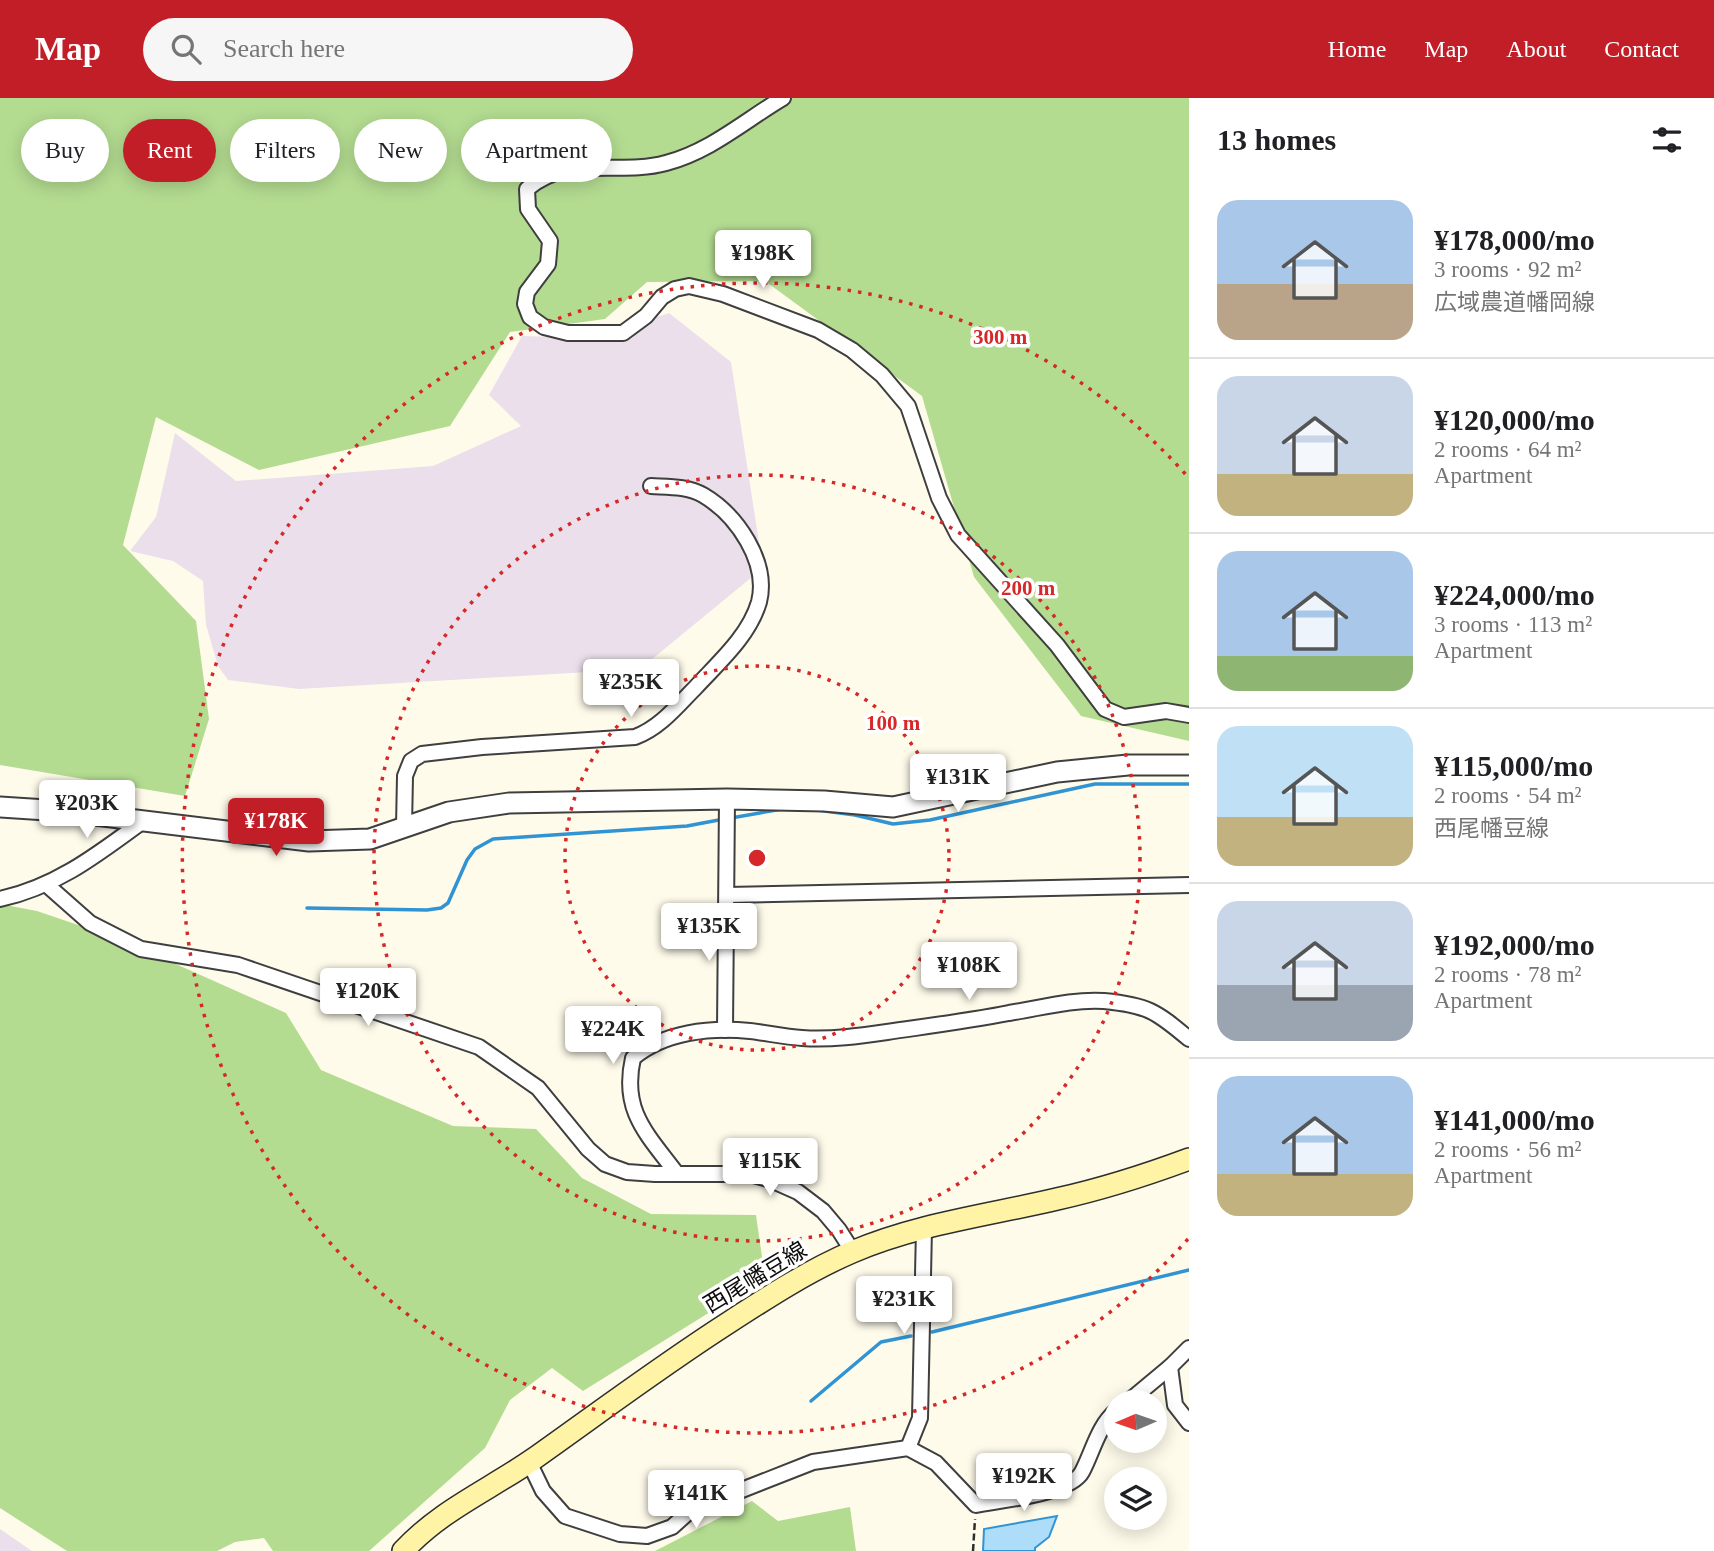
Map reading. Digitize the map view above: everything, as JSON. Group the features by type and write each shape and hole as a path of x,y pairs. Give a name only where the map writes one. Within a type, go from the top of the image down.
{"main road":[{"name":"西尾幡豆線","path":"403,1551 418,1534 451,1508 529,1462 669,1361 786,1284 853,1252 924,1228 1060,1198 1189,1159"}],"street":[{"path":"783,98 709,147 666,163 640,168 572,169 553,172 527,188 528,209 550,241 548,264 527,292 525,304 530,317 544,327 568,333 623,332 646,316 662,298 675,289 689,286 723,294 818,330 852,350 882,375 908,406 934,487 958,535 1057,645 1105,709 1124,717 1166,711 1189,715"},
{"path":"404,827 405,776 411,761 422,754 482,747 635,737 646,733 672,711 745,632 758,604 762,584 749,545 730,517 703,495 682,487 651,486"},
{"path":"0,807 62,811 309,841 370,839 449,812 509,803 727,805 824,801 892,807 1057,772 1128,765 1189,765"},
{"path":"725,1030 727,805"},
{"path":"0,899 47,885 98,854 144,821"},
{"path":"47,885 90,923 133,946 238,965 479,1047 538,1088 588,1149 605,1164 627,1172 750,1174 798,1192 823,1211 853,1252"},
{"path":"727,895 1189,886"},
{"path":"677,1174 642,1127 629,1100 629,1076 633,1058 662,1040 691,1033 725,1030 803,1038 864,1036 1009,1013 1065,1001 1102,1001 1144,1006 1167,1020 1189,1039"},
{"path":"908,1448 920,1418 924,1228"},
{"path":"1142,1390 1189,1348"},
{"path":"1170,1367 1175,1405 1189,1423"},
{"path":"529,1462 543,1492 565,1516 620,1534 647,1536 672,1527 691,1510 813,1462 908,1448 936,1463 976,1505 1061,1488 1080,1475 1104,1424"}],"path":[{"path":"973,1551 976,1505"}],"shaded area":[{"path":"669,313 731,362 763,568 640,669 299,689 228,680 218,666 206,625 203,581 173,561 130,551 156,517 175,433 236,481 433,466 521,426 489,395 522,336 631,339 657,317"},
{"path":"0,1529 32,1551 0,1551"}],"green space":[{"path":"0,98 1189,98 1189,741 1081,716 974,577 922,396 765,281 647,282 605,319 510,332 450,426 259,470 156,417 123,545 196,621 209,719 185,796 0,765"},
{"path":"0,904 37,911 122,940 286,1013 321,1070 453,1126 536,1129 582,1178 651,1214 756,1215 765,1278 583,1391 552,1368 510,1400 485,1448 369,1551 273,1551 264,1538 235,1542 217,1551 67,1551 0,1508"},
{"path":"752,1501 778,1521 850,1507 856,1551 655,1551"}],"water":[{"path":"1057,1516 1049,1537 1035,1548 1035,1551 983,1551 984,1529"}],"waterway":[{"path":"817,810 893,824 930,820 1095,784 1189,784"},
{"path":"731,818 782,809"},
{"path":"307,908 441,908 448,903 467,860 475,849 493,839 687,826 724,819"},
{"path":"932,1332 1189,1270"},
{"path":"811,1401 881,1342 911,1336"}]}
